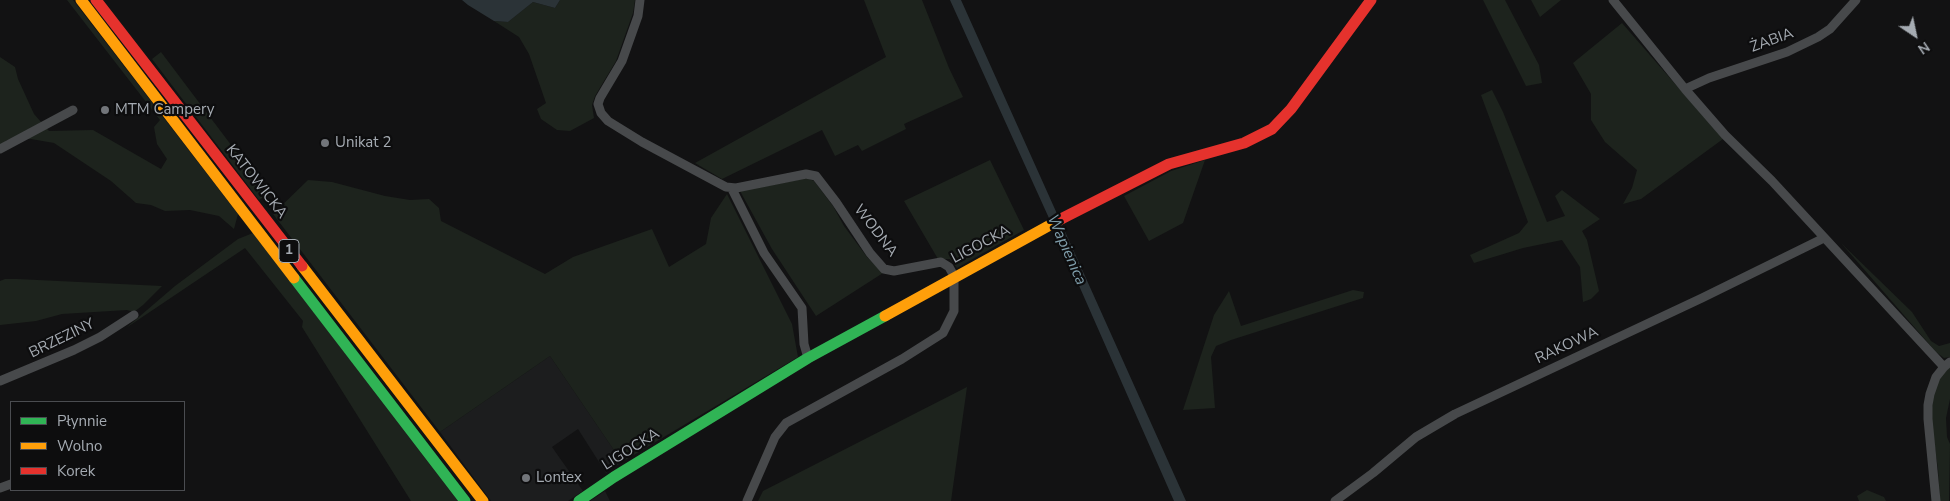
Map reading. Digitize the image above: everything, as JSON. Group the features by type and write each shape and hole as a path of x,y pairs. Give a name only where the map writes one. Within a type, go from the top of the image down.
{"main road":[{"name":"KATOWICKA","path":"80,0 465,501"},
{"name":"KATOWICKA","path":"96,0 483,501"},
{"name":"LIGOCKA","path":"579,501 808,358 1071,213 1169,164 1244,143 1272,129 1290,109 1371,0"}],"street":[{"path":"640,0 638,16 622,61 600,98 598,104 601,113 608,121 642,142 732,189 764,253 802,308 804,344 808,358"},
{"path":"1613,0 1725,135 1772,181 1824,238 1947,365 1936,377 1928,405 1936,501"},
{"name":"ŻABIA","path":"1685,89 1709,78 1787,52 1818,37 1837,22 1856,0"},
{"path":"0,149 73,110"},
{"name":"WODNA","path":"732,189 806,174 816,176 870,253 884,269 894,271 942,262 949,267 954,276"},
{"name":"RAKOWA","path":"1336,501 1416,437 1455,414 1702,298 1824,238"},
{"path":"747,501 775,437 786,423 902,360 943,333 954,311 954,276"},
{"name":"BRZEZINY","path":"0,382 74,350 100,337 134,315"}],"shaded area":[{"path":"67,0 73,0 238,214 234,229 219,216 190,210 165,211 151,205 136,203 111,181 54,143 31,139 7,140 0,147 0,57 15,67 18,79 34,114 49,131 93,130 161,169 167,159 157,144 154,127 160,120"},
{"path":"560,0 635,0 633,13 616,61 595,96 592,105 594,118 570,131 557,130 541,119 537,109 546,103 529,54 519,37 494,21 508,22 533,2 555,8"},
{"path":"864,0 922,0 949,68 963,97 904,124 906,129 862,151 858,145 835,156 822,130 722,179 695,163 886,57"},
{"path":"1483,0 1505,0 1539,65 1542,83 1526,86"},
{"path":"1531,0 1561,0 1540,17"},
{"path":"1622,23 1723,139 1641,199 1623,204 1632,188 1637,170 1605,142 1591,120 1591,94 1573,63"},
{"path":"161,52 268,194 259,200 152,59"},
{"path":"1492,90 1503,112 1547,222 1565,216 1555,196 1562,190 1600,219 1582,231 1587,240 1599,291 1591,299 1583,302 1580,267 1562,240 1523,248 1474,263 1470,255 1519,233 1528,222 1481,95"},
{"path":"990,160 1024,230 957,268 950,259 938,259 904,201"},
{"path":"1205,160 1183,223 1149,241 1124,196 1171,171"},
{"path":"807,178 814,181 867,257 883,273 816,316 772,249 740,191"},
{"path":"308,180 332,182 385,196 410,200 429,199 439,208 441,221 545,274 573,257 652,229 669,267 706,244 711,218 727,194 792,324 798,357 622,462 550,356 440,432 273,214"},
{"path":"253,233 458,501 411,501 302,327 303,321 245,248 126,328 175,286 238,239"},
{"path":"1841,243 1912,312 1931,341 1939,346 1950,343 1950,357 1944,358 1936,352"},
{"path":"5,279 162,286 134,312 127,310 62,314 36,321 0,325 0,281"},
{"path":"1353,290 1364,292 1363,298 1216,346 1211,357 1215,408 1183,410 1214,315 1229,291 1241,326"},
{"name":"Lontex","path":"550,356 622,462 606,473 578,429 552,447 583,491 568,501 491,501 440,432"},
{"path":"1950,367 1950,399 1946,418 1947,437 1950,444 1949,501 1940,501 1938,469 1931,420 1933,395 1939,378"},
{"path":"967,387 951,501 758,501 763,491"},
{"path":"1867,490 1884,497 1886,501 1859,501 1857,496"},
{"path":"605,491 610,501 590,501"}],"water":[{"path":"462,0 560,0 555,8 533,2 508,22 494,21"},
{"name":"Wapienica","path":"950,0 961,0 1186,501 1174,501"}],"traffic: fast":[{"path":"294,278 465,501"},
{"path":"579,501 614,477 808,358 885,316"}],"traffic: slow":[{"path":"81,0 294,278"},
{"path":"885,316 1061,219"},
{"path":"302,266 483,501"}],"traffic: jam":[{"path":"96,0 302,266"},
{"path":"1061,219 1169,164 1244,143 1272,129 1291,109 1371,0"}],"place":[{"name":"MTM Campery","path":"105,110"},
{"name":"Unikat 2","path":"325,143"},
{"name":"Lontex","path":"526,478"}]}
